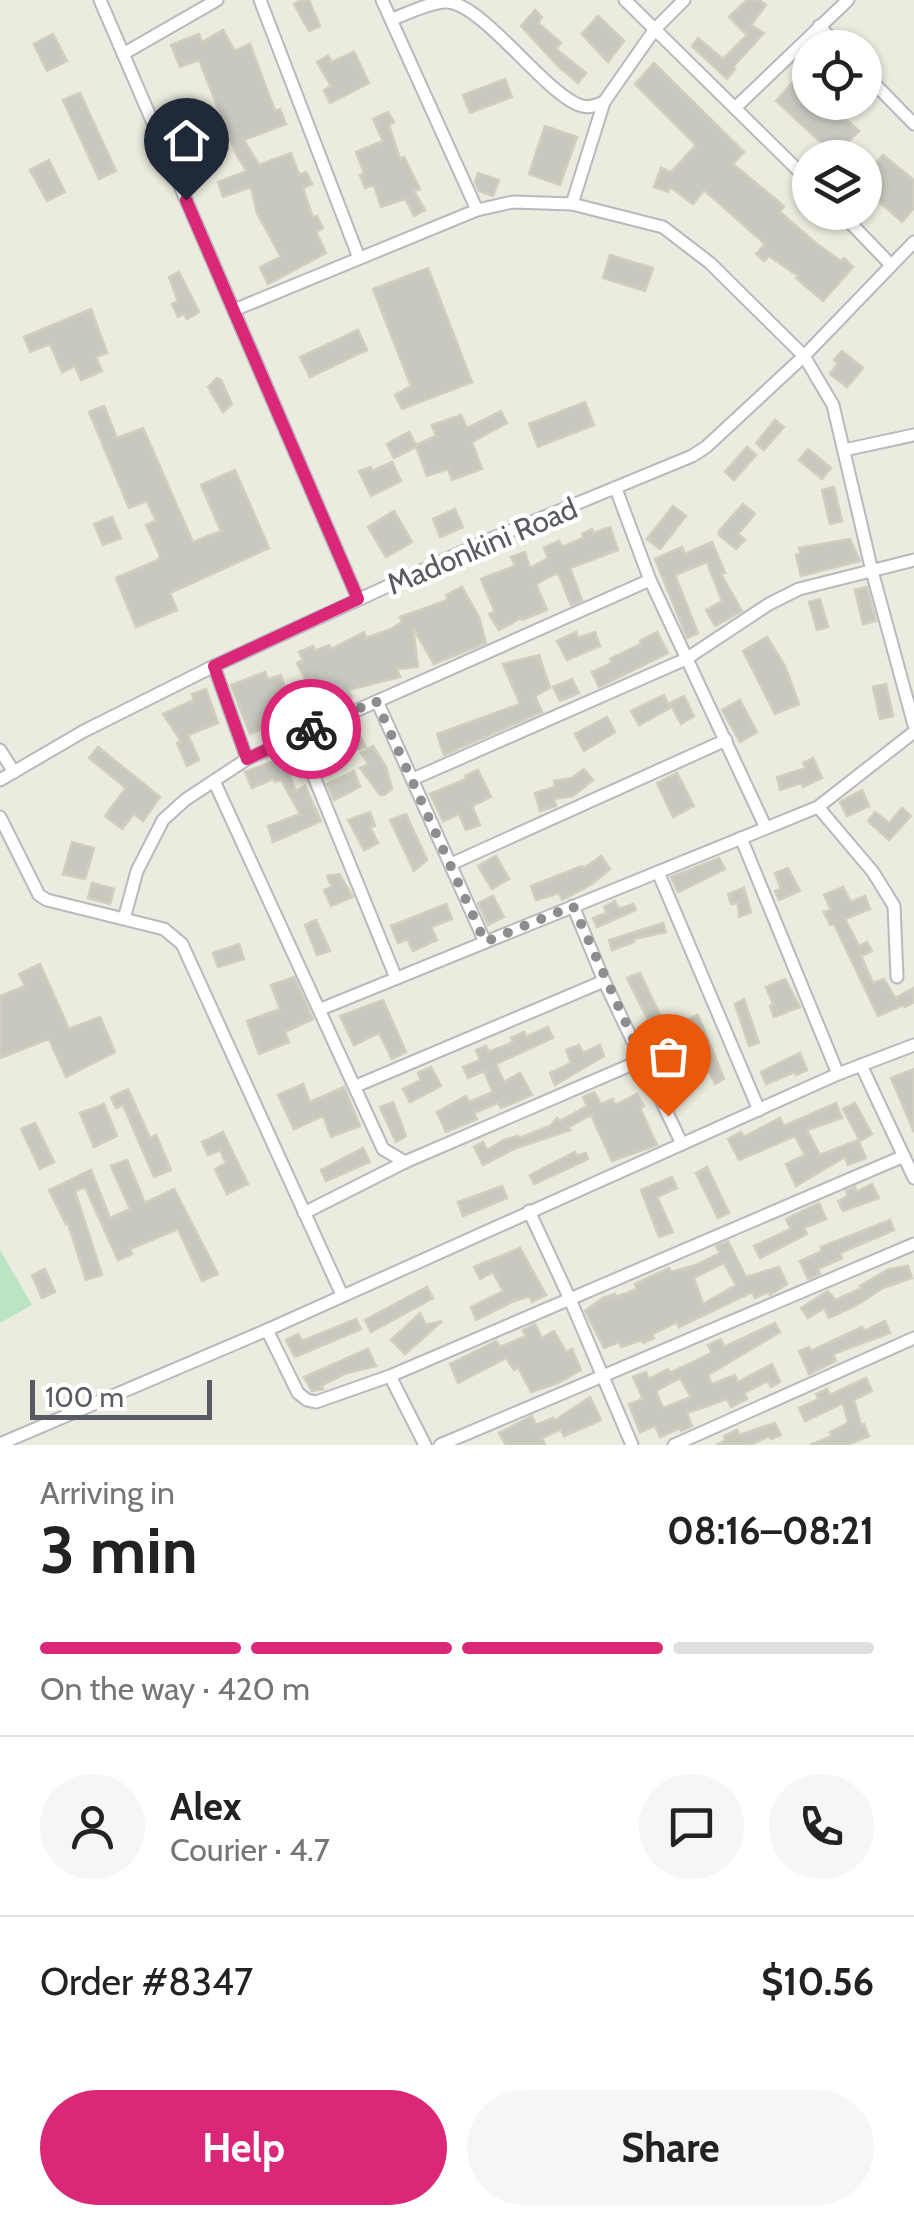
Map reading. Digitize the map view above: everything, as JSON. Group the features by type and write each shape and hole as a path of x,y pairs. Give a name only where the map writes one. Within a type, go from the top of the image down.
{"street":[{"path":"100,0 358,599"},
{"path":"123,54 217,0"},
{"path":"260,0 359,258"},
{"path":"382,0 476,210"},
{"path":"625,0 792,164"},
{"path":"572,204 604,102 655,30 684,0"},
{"path":"736,108 848,0"},
{"path":"392,18 446,2 456,4 477,16 572,101 592,106 604,102"},
{"path":"819,26 823,30"},
{"path":"882,91 914,124"},
{"path":"234,310 476,210 513,202 572,204 664,227 710,263 804,356 833,404 872,571 908,674 914,728 818,806 321,1009"},
{"path":"858,230 892,264"},
{"name":"Madonkini Road","path":"0,780 84,730 214,666 486,541 616,489 706,447 804,356 914,242"},
{"path":"844,450 914,436"},
{"path":"616,489 650,580 766,828"},
{"path":"413,780 686,659 768,604 799,589 914,560"},
{"path":"124,919 136,871 163,820 247,759 650,580"},
{"path":"214,666 247,759"},
{"path":"376,701 485,942"},
{"path":"297,735 396,978"},
{"path":"451,864 726,740"},
{"path":"0,750 14,772"},
{"path":"214,781 383,1149 405,1162"},
{"path":"818,806 872,872 894,906 896,977"},
{"path":"0,817 39,895 46,900 164,928 182,944 342,1296"},
{"path":"741,838 838,1074"},
{"path":"658,872 760,1110"},
{"path":"573,906 604,981 682,1144"},
{"path":"356,1086 604,981"},
{"path":"0,1444 914,1044"},
{"path":"304,1213 405,1162 642,1060"},
{"path":"861,1065 914,1178"},
{"path":"267,1330 298,1393 316,1402 390,1376 904,1156"},
{"path":"529,1212 570,1297 632,1445"},
{"path":"440,1445 914,1244"},
{"path":"674,1445 914,1338"},
{"path":"390,1376 425,1445"}],"green space":[{"path":"0,1250 32,1305 0,1323"}],"building":[{"path":"309,0 320,26 309,31 294,4"},
{"path":"747,0 759,0 766,5 751,25 764,33 727,79 692,46 698,38 723,59 747,35 729,17"},
{"path":"535,10 542,17 538,23 561,43 556,49 586,73 578,83 521,26"},
{"path":"598,16 624,41 608,62 582,34"},
{"path":"223,30 235,51 250,44 275,111 280,109 286,124 244,140 259,165 291,153 299,175 306,172 312,184 303,188 313,218 317,216 323,228 316,232 326,253 268,284 260,267 281,257 257,213 251,187 223,197 218,182 247,171 237,156 199,60 180,67 171,45 199,34 202,42"},
{"path":"53,34 67,61 47,71 34,44"},
{"path":"354,52 369,83 330,103 324,90 331,86 317,62 328,56 332,62"},
{"path":"654,63 744,152 733,164 784,206 780,212 792,222 792,230 801,230 853,267 823,301 798,276 769,256 764,261 756,254 765,244 704,190 693,204 670,187 668,192 654,187 661,168 671,172 696,145 635,84"},
{"path":"505,79 512,97 470,113 463,95"},
{"path":"792,83 792,116 776,101"},
{"path":"80,93 116,171 99,179 63,100"},
{"path":"388,112 394,122 389,125 400,159 404,157 420,189 414,191 425,210 414,216 405,199 381,207 374,185 365,188 360,175 364,173 356,152 383,141 373,119"},
{"path":"797,120 847,120 859,131 850,140 818,140"},
{"path":"545,126 577,137 560,185 529,174"},
{"path":"882,156 914,180 914,208 902,222 882,204"},
{"path":"49,160 65,192 47,201 30,170"},
{"path":"478,173 499,180 493,196 479,191 475,182"},
{"path":"610,255 653,268 645,291 603,278"},
{"path":"428,268 472,382 402,409 395,395 411,386 373,289"},
{"path":"179,272 199,312 187,319 184,314 178,317 172,304 178,301 169,277"},
{"path":"91,309 107,353 96,357 102,371 81,380 75,366 62,372 50,344 30,352 24,337"},
{"path":"358,330 367,350 310,377 300,357"},
{"path":"842,351 863,368 847,387 830,374"},
{"path":"217,378 232,404 223,412 208,387"},
{"path":"585,402 594,425 538,447 529,424"},
{"path":"104,406 117,438 143,428 193,542 221,531 201,485 235,470 269,548 170,593 177,610 136,627 116,578 158,560 160,556 146,525 156,521 147,501 129,508 89,412"},
{"path":"501,411 507,423 472,442 482,469 452,480 448,469 427,476 416,447 394,458 387,444 409,432 416,445 436,436 432,425 461,415 467,428"},
{"path":"775,420 784,427 764,450 756,443"},
{"path":"747,447 756,455 734,480 725,472"},
{"path":"808,449 831,468 822,479 799,460"},
{"path":"392,462 401,481 371,496 359,471 371,467 372,471"},
{"path":"834,487 842,521 830,524 822,490"},
{"path":"743,504 755,514 738,534 745,540 736,549 719,531"},
{"path":"673,506 686,516 660,549 647,539"},
{"path":"455,509 463,527 440,537 433,519"},
{"path":"394,511 412,542 386,557 368,527"},
{"path":"112,517 121,538 103,545 94,524"},
{"path":"610,527 618,550 570,568 582,600 571,605 559,575 555,574 536,584 547,610 499,630 489,614 495,612 481,579 515,566 511,557 525,552 530,568 548,558 544,548 559,541 562,547 584,538 582,534 592,529 593,533"},
{"path":"850,539 860,561 801,576 796,555 801,553 799,548"},
{"path":"712,542 725,573 721,574 742,611 715,626 706,610 722,601 707,562 675,575 698,633 687,638 655,559 682,547 685,554"},
{"path":"462,587 479,617 486,643 434,664 413,628 418,667 397,669 400,677 349,690 352,698 338,704 336,700 324,704 323,701 298,713 302,724 298,726 290,729 287,719 250,734 231,685 265,672 268,679 281,675 288,697 309,687 297,663 303,660 299,652 313,646 315,651 329,645 331,649 364,632 366,638 391,629 402,622 400,617 448,600 446,595"},
{"path":"867,587 876,621 863,624 855,590"},
{"path":"820,599 828,627 817,630 809,602"},
{"path":"576,632 578,638 595,632 600,646 567,660 557,641"},
{"path":"657,632 668,653 599,687 592,672"},
{"path":"767,637 785,666 799,704 775,714 743,651"},
{"path":"539,655 550,688 535,696 542,712 444,755 437,734 520,704 503,664"},
{"path":"572,679 579,693 560,701 553,687"},
{"path":"886,684 893,716 880,719 873,687"},
{"path":"206,689 218,723 188,735 199,760 187,766 177,743 181,741 163,714 194,700 192,694"},
{"path":"664,695 670,708 639,725 631,711"},
{"path":"684,696 694,716 681,724 670,703"},
{"path":"740,700 757,732 740,742 722,710"},
{"path":"607,717 615,732 584,751 575,734"},
{"path":"356,730 366,747 323,760 318,745"},
{"path":"373,746 386,767 392,789 384,795 360,768 368,764 361,753"},
{"path":"98,747 160,797 143,821 134,814 122,829 105,816 126,788 89,758"},
{"path":"283,758 296,791 305,786 321,821 273,842 268,826 300,814 281,780 273,779 252,788 245,772"},
{"path":"813,758 822,778 803,787 801,783 780,790 777,777 806,768 803,763"},
{"path":"584,769 593,780 573,796 554,799 556,806 540,811 535,793 555,787 554,781 572,778"},
{"path":"478,770 491,797 472,806 480,825 466,830 459,814 443,821 430,794"},
{"path":"354,771 360,787 334,800 327,784"},
{"path":"677,773 694,806 673,817 657,783"},
{"path":"862,790 869,806 847,816 840,802"},
{"path":"902,808 911,816 889,840 868,821 875,812 889,823"},
{"path":"370,812 375,826 370,827 378,843 364,850 348,820"},
{"path":"406,814 427,860 414,871 390,820"},
{"path":"72,842 94,848 85,879 63,874"},
{"path":"496,856 509,879 492,889 478,866"},
{"path":"601,856 610,869 592,884 562,900 559,893 536,900 531,886 584,868"},
{"path":"719,858 725,869 678,892 671,877"},
{"path":"788,868 800,891 779,900 775,891 781,889 775,873"},
{"path":"339,874 353,897 331,906 324,890 332,887 327,876"},
{"path":"92,883 114,889 110,904 88,898"},
{"path":"843,887 851,902 865,896 870,909 845,919 859,946 867,942 872,951 861,956 873,983 884,979 895,998 914,988 914,1002 878,1016 834,924 830,925 824,912 831,910 824,895"},
{"path":"744,888 751,912 739,917 738,903 731,904 728,894"},
{"path":"493,896 504,917 488,925 478,903"},
{"path":"615,901 619,909 633,904 636,910 597,927 593,918 607,913 604,907"},
{"path":"446,904 452,919 431,927 437,940 413,951 407,939 398,943 391,926"},
{"path":"316,920 330,951 317,955 305,925"},
{"path":"663,923 666,932 633,939 634,942 612,950 609,940"},
{"path":"239,944 244,959 218,967 213,953"},
{"path":"40,964 69,1029 100,1017 115,1052 66,1077 49,1039 0,1058 0,996 25,986 19,974"},
{"path":"640,973 663,1021 651,1026 627,978"},
{"path":"294,977 313,1019 285,1032 289,1042 259,1054 247,1021 280,1009 271,985"},
{"path":"785,979 800,1007 774,1017 766,987"},
{"path":"744,999 759,1043 749,1046 735,1004"},
{"path":"383,1000 406,1052 392,1059 379,1033 354,1045 340,1016"},
{"path":"698,1015 724,1079 715,1084 686,1020"},
{"path":"548,1027 553,1038 496,1064 504,1082 520,1073 532,1095 501,1108 498,1103 474,1113 477,1119 446,1132 437,1112 466,1096 469,1102 493,1092 484,1071 468,1078 463,1067 480,1060 476,1050 486,1046 489,1052 513,1042 511,1038 524,1032 526,1037"},
{"path":"579,1045 583,1053 600,1045 604,1056 555,1085 550,1073 571,1063 566,1050"},
{"path":"800,1053 807,1070 766,1084 761,1072"},
{"path":"431,1067 441,1086 410,1102 403,1089 421,1080 418,1073"},
{"path":"914,1069 914,1132 891,1078"},
{"path":"303,1084 310,1102 344,1087 360,1126 331,1137 323,1116 294,1129 278,1095"},
{"path":"128,1089 150,1138 156,1135 171,1170 154,1177 123,1105 116,1108 111,1097"},
{"path":"594,1092 601,1104 613,1099 615,1105 637,1094 657,1145 612,1161 591,1115 567,1128 570,1130 516,1148 483,1165 474,1147 483,1142 487,1150 504,1140 550,1126 557,1118 560,1121 587,1106 583,1097"},
{"path":"393,1102 406,1136 396,1142 380,1107"},
{"path":"836,1103 842,1118 807,1130 820,1155 858,1140 866,1158 848,1165 845,1157 796,1186 786,1164 805,1155 795,1136 739,1160 728,1139 741,1132 744,1137 780,1118 784,1126"},
{"path":"855,1103 872,1134 860,1141 843,1109"},
{"path":"104,1104 117,1136 94,1147 80,1113"},
{"path":"35,1123 54,1162 40,1169 21,1129"},
{"path":"223,1132 248,1184 227,1194 215,1169 226,1163 220,1150 208,1155 202,1142"},
{"path":"363,1148 370,1162 326,1181 321,1170"},
{"path":"575,1152 577,1156 586,1153 588,1159 534,1184 530,1175"},
{"path":"127,1160 145,1203 174,1189 218,1274 202,1281 178,1229 130,1249 132,1254 118,1260 85,1187 75,1191 102,1275 86,1280 68,1223 49,1190 91,1170 110,1218 130,1209 111,1166"},
{"path":"707,1167 729,1213 718,1218 696,1173"},
{"path":"672,1177 677,1188 657,1197 673,1232 659,1237 641,1190"},
{"path":"872,1184 879,1198 843,1211 838,1201 848,1196 846,1191 855,1187 856,1192"},
{"path":"502,1186 507,1198 463,1216 458,1202"},
{"path":"819,1203 826,1219 804,1228 807,1234 760,1258 754,1246 791,1229 786,1219"},
{"path":"890,1220 894,1230 840,1253 842,1258 818,1269 820,1274 808,1279 800,1261 822,1251 821,1247"},
{"path":"728,1241 746,1277 779,1267 787,1284 770,1295 768,1292 755,1298 752,1292 679,1327 677,1322 643,1343 642,1340 621,1347 619,1342 604,1348 585,1311 603,1298 637,1289 635,1284 669,1268 671,1272 696,1265 720,1253 716,1246","holes":["724,1263 736,1285 703,1304 694,1278"]},
{"path":"520,1248 546,1295 532,1302 529,1296 512,1302 476,1320 471,1307 503,1291 493,1272 480,1279 474,1267"},
{"path":"908,1266 912,1278 883,1288 829,1318 824,1308 808,1318 801,1308 828,1291 835,1300 862,1288 889,1269"},
{"path":"45,1269 55,1292 42,1298 32,1275"},
{"path":"427,1287 433,1298 371,1332 365,1320"},
{"path":"420,1313 426,1325 442,1321 405,1354 391,1340"},
{"path":"356,1319 361,1329 295,1357 286,1340 298,1334 302,1341"},
{"path":"885,1321 890,1333 833,1354 836,1361 809,1374 799,1351 809,1347 811,1351 862,1327 864,1331"},
{"path":"775,1323 780,1332 708,1375 712,1384 735,1375 738,1382 772,1364 780,1382 771,1387 768,1381 744,1393 747,1399 731,1407 727,1399 687,1413 692,1426 681,1431 680,1428 660,1437 655,1426 640,1432 629,1404 643,1399 633,1377 646,1372 649,1379 668,1369 670,1373 712,1353 708,1345 721,1339 724,1347","holes":["680,1378 691,1397 663,1408 656,1391"]},
{"path":"535,1324 542,1338 554,1331 566,1352 572,1349 581,1370 531,1392 518,1367 514,1370 506,1358 458,1383 450,1364 496,1341 500,1347 526,1336 523,1330"},
{"path":"368,1349 376,1366 347,1373 321,1386 323,1389 312,1391 304,1377"},
{"path":"866,1378 872,1391 854,1400 861,1425 864,1424 869,1436 847,1445 810,1445 832,1436 830,1432 848,1423 843,1403 805,1421 799,1408 819,1399 816,1394 827,1389 830,1395"},
{"path":"590,1397 601,1420 564,1436 561,1429 542,1438 545,1445 506,1445 499,1433 532,1416 536,1425 553,1418 554,1421"},
{"path":"775,1423 781,1435 771,1439 769,1436 750,1445 716,1445 737,1430 739,1435"}],"way so far":[{"path":"311,729 376,701 485,942 573,906 668,1116"}],"route":[{"path":"186,200 358,599 214,666 247,759 311,729"}]}
